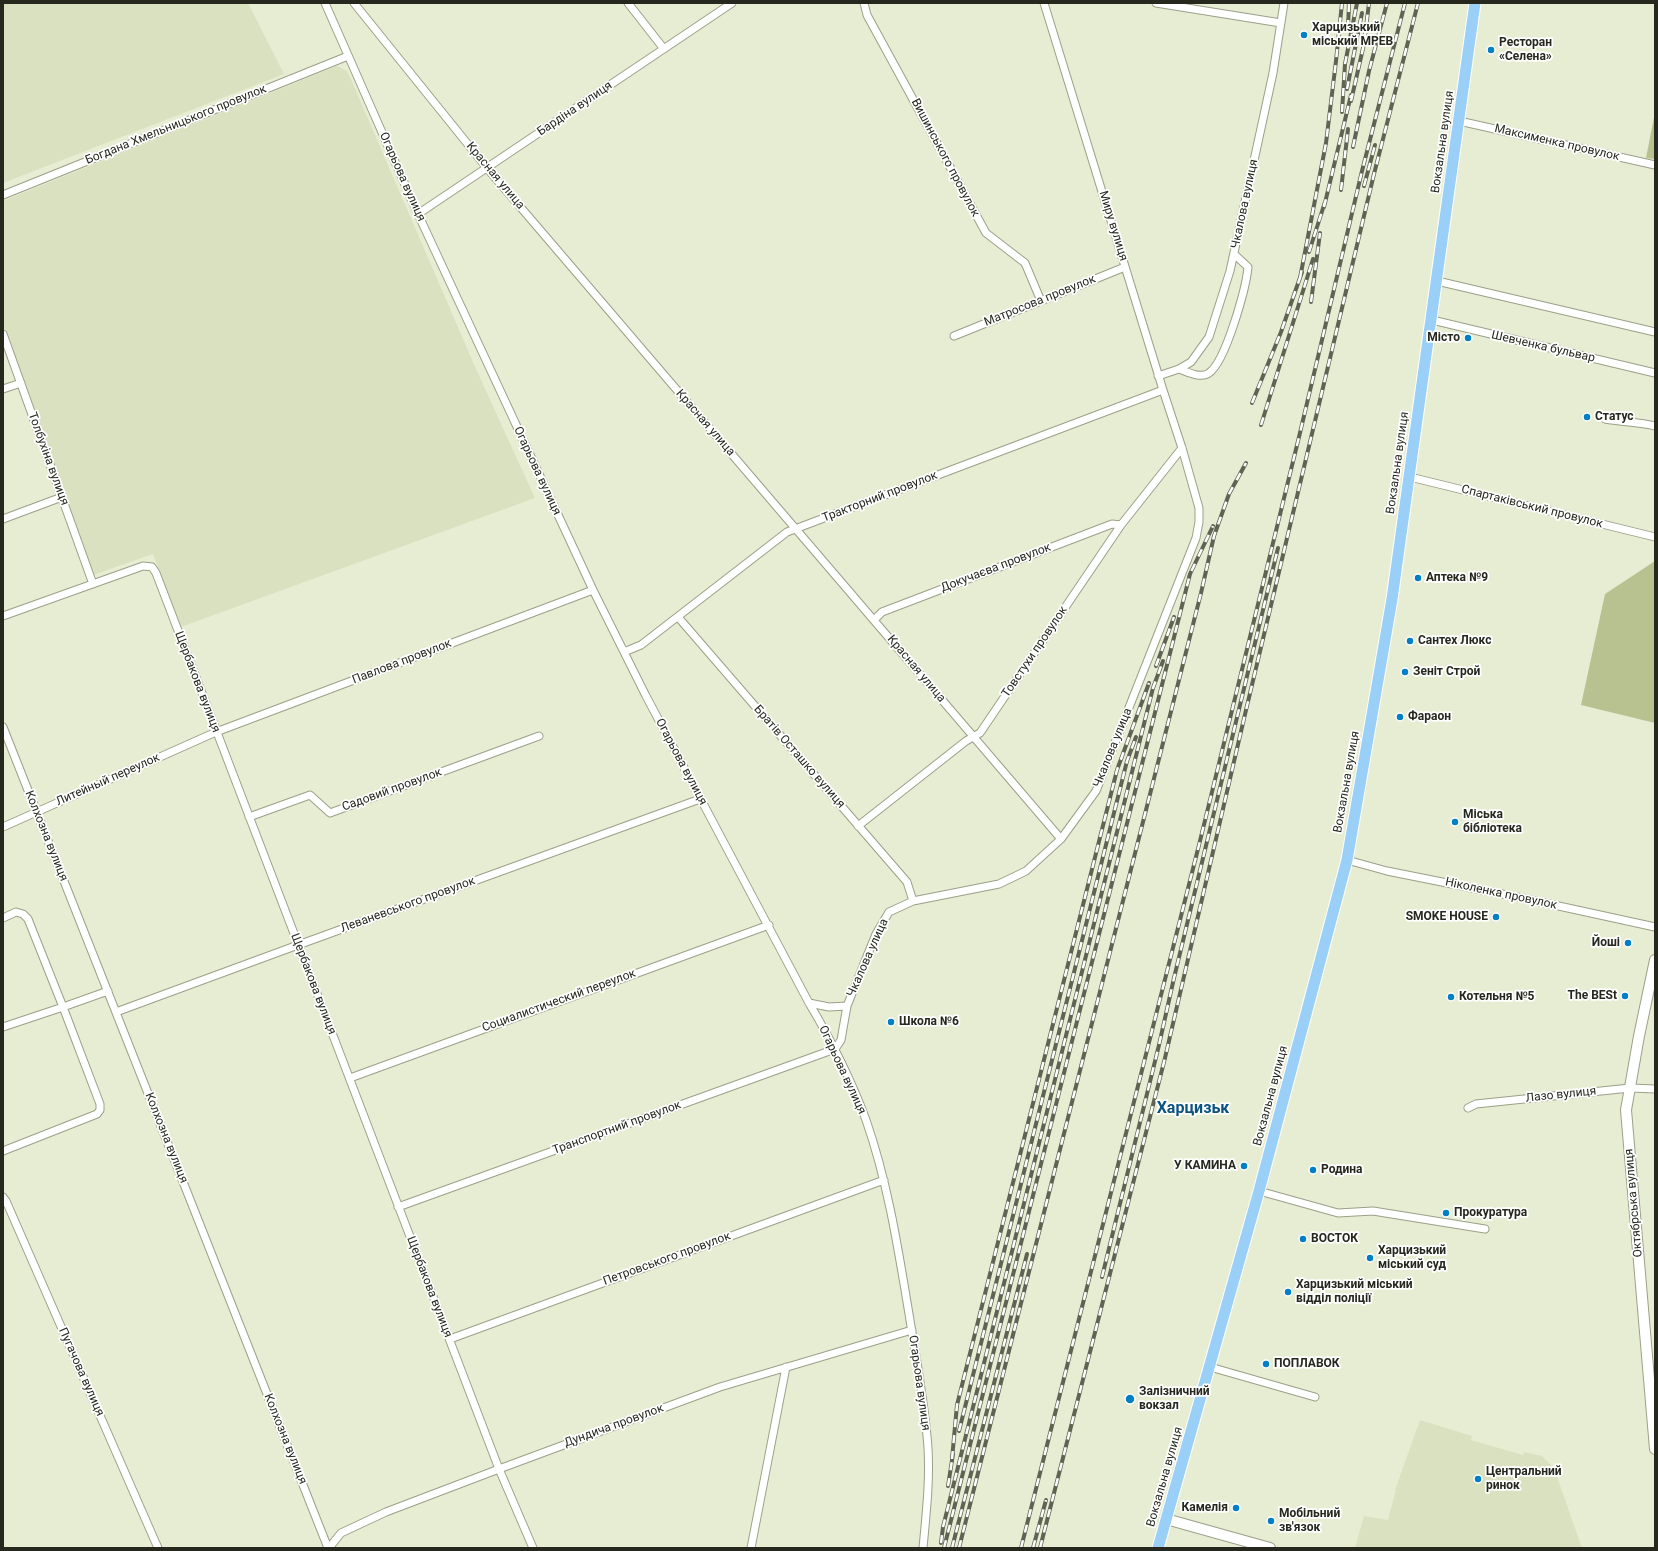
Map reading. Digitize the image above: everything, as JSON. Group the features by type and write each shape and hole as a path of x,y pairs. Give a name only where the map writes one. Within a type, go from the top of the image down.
{"main road":[{"name":"Вокзальна вулиця","path":"1158,1548 1259,1191 1347,860 1392,600 1475,3"},
{"name":"Октябрська вулиця","path":"1655,960 1639,1036 1626,1110 1655,1449"},
{"path":"1166,1519 1270,1548"}],"street":[{"name":"Огарьова вулиця","path":"325,3 418,214 593,590 700,799 769,925 809,1003 836,1049 865,1119 884,1180 895,1228 922,1393 928,1449 928,1499 923,1548"},
{"name":"Красная улица","path":"354,3 487,168 1061,839"},
{"path":"628,3 664,49"},
{"name":"Бардіна вулиця","path":"418,214 732,3"},
{"name":"Вишинського провулок","path":"864,3 867,15 986,233 1025,264 1041,301"},
{"name":"Миру вулиця","path":"1044,3 1158,376 1182,448"},
{"path":"1156,3 1281,23"},
{"name":"Чкалова вулиця","path":"1158,376 1179,369 1191,362 1209,337 1230,272 1273,73 1284,3"},
{"name":"Богдана Хмельницького провулок","path":"3,195 348,56"},
{"name":"Максименка провулок","path":"1459,121 1655,165"},
{"path":"1179,369 1196,374 1204,375 1209,373 1217,362 1225,346 1247,278 1248,267 1234,254"},
{"name":"Матросова провулок","path":"954,336 1125,267"},
{"path":"1437,281 1655,332"},
{"name":"Шевченка бульвар","path":"1432,320 1655,373"},
{"name":"Толбухіна вулиця","path":"3,334 93,584"},
{"path":"3,389 21,383"},
{"name":"Тракторний провулок","path":"624,652 641,645 787,532 1163,390"},
{"path":"1605,420 1628,423 1645,423 1655,426"},
{"name":"Товстухи провулок","path":"858,826 980,733 1121,525 1182,448"},
{"name":"Чкалова улица","path":"809,1003 829,1007 847,1006 876,934 889,912 913,901 999,884 1026,871 1061,839 1096,791 1196,538 1200,508 1182,448"},
{"name":"Спартаківський провулок","path":"1410,476 1655,537"},
{"path":"3,519 62,496"},
{"name":"Докучаєва провулок","path":"874,620 882,612 1112,524 1121,525"},
{"name":"Щербакова вулиця","path":"3,616 143,566 152,567 156,573 214,732 249,817 350,1078 499,1469 533,1548"},
{"name":"Павлова провулок","path":"214,732 593,590"},
{"name":"Братів Осташко вулиця","path":"678,617 907,882 913,901"},
{"name":"Колхозна вулиця","path":"3,727 328,1548"},
{"name":"Литейный переулок","path":"3,827 214,732"},
{"name":"Садовий провулок","path":"249,817 310,795 330,813 540,736"},
{"name":"Леваневського провулок","path":"116,1012 700,799"},
{"name":"Ніколенка провулок","path":"1347,860 1387,871 1655,927"},
{"path":"3,918 16,912 23,914 28,919 64,1007 100,1104 100,1110 97,1114 3,1151"},
{"name":"Социалистический переулок","path":"350,1078 769,925"},
{"path":"3,1027 108,991"},
{"path":"836,1049 841,1040 847,1006"},
{"name":"Транспортний провулок","path":"398,1207 836,1049"},
{"name":"Лазо вулиця","path":"1468,1108 1476,1104 1630,1088 1655,1089"},
{"name":"Петровського провулок","path":"450,1339 884,1180"},
{"path":"1259,1191 1338,1213 1373,1211 1485,1229"},
{"name":"Пугачова вулиця","path":"3,1197 158,1548"},
{"name":"Дундича провулок","path":"328,1548 341,1533 386,1512 499,1469 720,1387 912,1330"},
{"path":"751,1548 786,1367"},
{"path":"1210,1367 1316,1397"}],"shaded area":[{"path":"3,3 248,3 284,74 3,183"},
{"path":"337,66 347,71 350,77 476,369 535,498 181,627 153,554 93,575 3,324 3,201"},
{"path":"1655,112 1655,159 1646,158"},
{"path":"1655,561 1655,723 1581,705 1605,594"},
{"name":"Центральний ринок","path":"1420,1420 1472,1436 1471,1440 1523,1455 1524,1452 1542,1456 1554,1468 1582,1548 1355,1548 1364,1516 1388,1520 1395,1490"}],"railway":[{"path":"1300,278 1326,143 1342,3"},
{"path":"1348,28 1349,3"},
{"path":"1342,112 1345,64 1357,3"},
{"path":"1351,101 1364,44 1369,3"},
{"path":"1353,147 1369,71 1387,3"},
{"path":"1021,1548 1199,845 1299,437 1362,171 1405,3"},
{"path":"1040,1548 1165,1058 1246,710 1374,174 1418,3"},
{"path":"1347,89 1362,13"},
{"path":"1324,207 1351,95"},
{"path":"1341,190 1348,129"},
{"path":"1364,186 1375,145"},
{"path":"1309,252 1325,202"},
{"path":"1311,302 1320,233"},
{"path":"1261,425 1313,259"},
{"path":"1252,403 1281,332 1302,272"},
{"path":"959,1548 1201,593 1214,536 1229,494 1246,463"},
{"path":"944,1548 1190,574 1213,526"},
{"path":"1102,1277 1278,548"},
{"path":"1156,666 1174,617"},
{"path":"941,1543 943,1527 1153,688 1163,661"},
{"path":"952,1459 957,1405 1117,770 1149,683"},
{"path":"959,1431 1127,761 1136,737"},
{"path":"952,1548 1027,1254"},
{"path":"948,1486 953,1454"},
{"path":"1033,1548 1046,1500"}],"place":[{"name":"Харцизький міський МРЕВ","path":"1304,35"},
{"name":"Ресторан «Селена»","path":"1491,50"},
{"name":"Місто","path":"1468,338"},
{"name":"Статус","path":"1587,417"},
{"name":"Аптека №9","path":"1418,578"},
{"name":"Сантех Люкс","path":"1410,641"},
{"name":"Зеніт Строй","path":"1405,672"},
{"name":"Фараон","path":"1400,717"},
{"name":"Міська бібліотека","path":"1455,822"},
{"name":"SMOKE HOUSE","path":"1496,917"},
{"name":"Йоші","path":"1628,943"},
{"name":"The BESt","path":"1625,996"},
{"name":"Котельня №5","path":"1451,997"},
{"name":"Школа №6","path":"891,1022"},
{"name":"У КАМИНА","path":"1244,1166"},
{"name":"Родина","path":"1313,1170"},
{"name":"Прокуратура","path":"1446,1213"},
{"name":"ВОСТОК","path":"1303,1239"},
{"name":"Харцизький міський суд","path":"1370,1258"},
{"name":"Харцизький міський відділ поліції","path":"1288,1292"},
{"name":"ПОПЛАВОК","path":"1266,1364"},
{"name":"Залізничний вокзал","path":"1130,1399"},
{"name":"Центральний ринок","path":"1478,1479"},
{"name":"Камелія","path":"1236,1508"},
{"name":"Мобільний зв'язок","path":"1271,1521"}],"district":[{"name":"Харцизьк","path":"1193,1109"}]}
